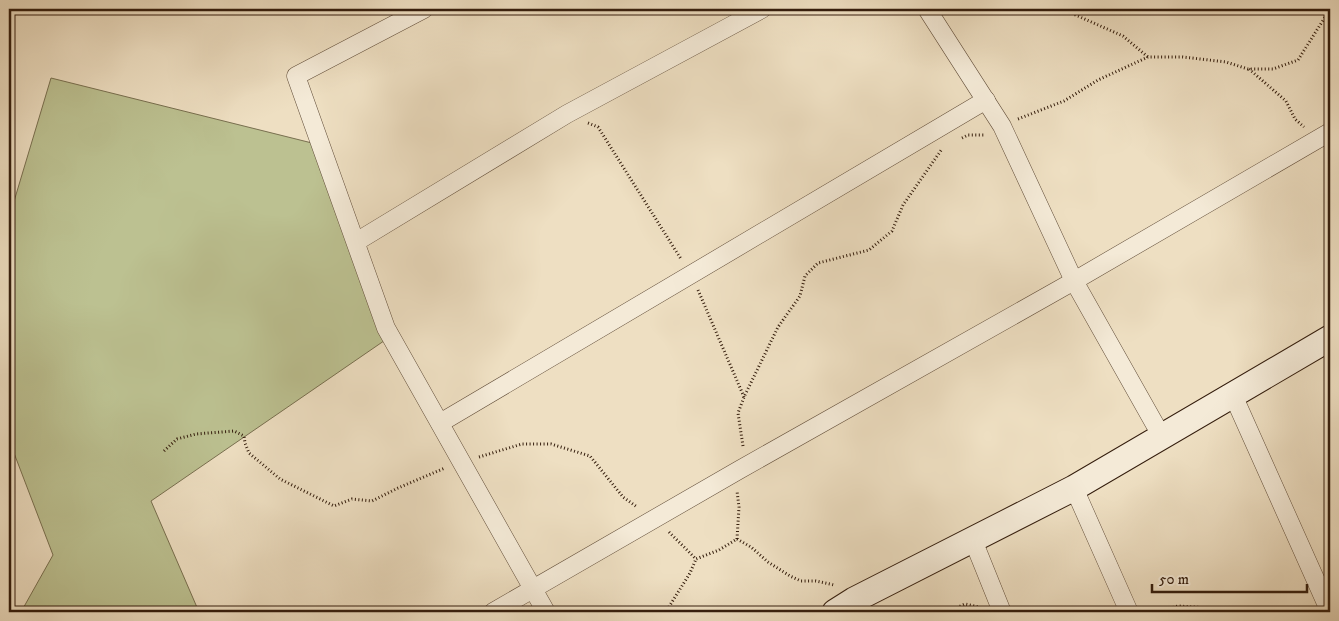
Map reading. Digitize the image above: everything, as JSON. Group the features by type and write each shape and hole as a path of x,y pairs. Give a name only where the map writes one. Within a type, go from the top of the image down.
{"street":[{"path":"424,9 296,76 386,328 546,612"},
{"path":"356,242 567,114 762,9"},
{"path":"927,9 1002,126 1074,281 1162,437"},
{"path":"440,423 986,100"},
{"path":"493,612 738,470 1074,281 1330,132"},
{"path":"844,606 1074,488 1330,338"},
{"path":"1233,395 1330,612"},
{"path":"1074,488 1129,612"},
{"path":"973,540 1002,612"}],"path":[{"path":"1062,9 1123,36 1148,57"},
{"path":"960,139 968,135 987,135 1030,113 1064,100 1098,80 1148,57 1183,57 1226,62 1248,69 1273,69 1298,60 1327,14 1328,9"},
{"path":"1248,69 1286,101 1296,119 1310,132 1330,132"},
{"path":"567,114 598,127 691,275 744,397"},
{"path":"737,539 738,470 744,453 738,413 778,326 800,296 805,276 818,263 869,250 892,231 902,205 944,146"},
{"path":"164,451 177,439 196,434 234,431 244,436 249,453 280,479 334,506 352,499 372,500 453,465"},
{"path":"477,457 522,444 552,444 590,456 623,497 654,519 696,559"},
{"path":"9,471 9,487"},
{"path":"664,612 690,573 696,559 719,550 737,539"},
{"path":"737,539 790,576 801,580 816,580 845,587 844,606"},
{"path":"947,612 965,604 983,608"},
{"path":"1156,612 1178,606 1208,608 1223,612"},
{"path":"1229,612 1243,609 1257,612"}],"green space":[{"path":"51,78 316,144 394,334 151,501 199,612 21,612 53,555 9,440 9,218"}]}
